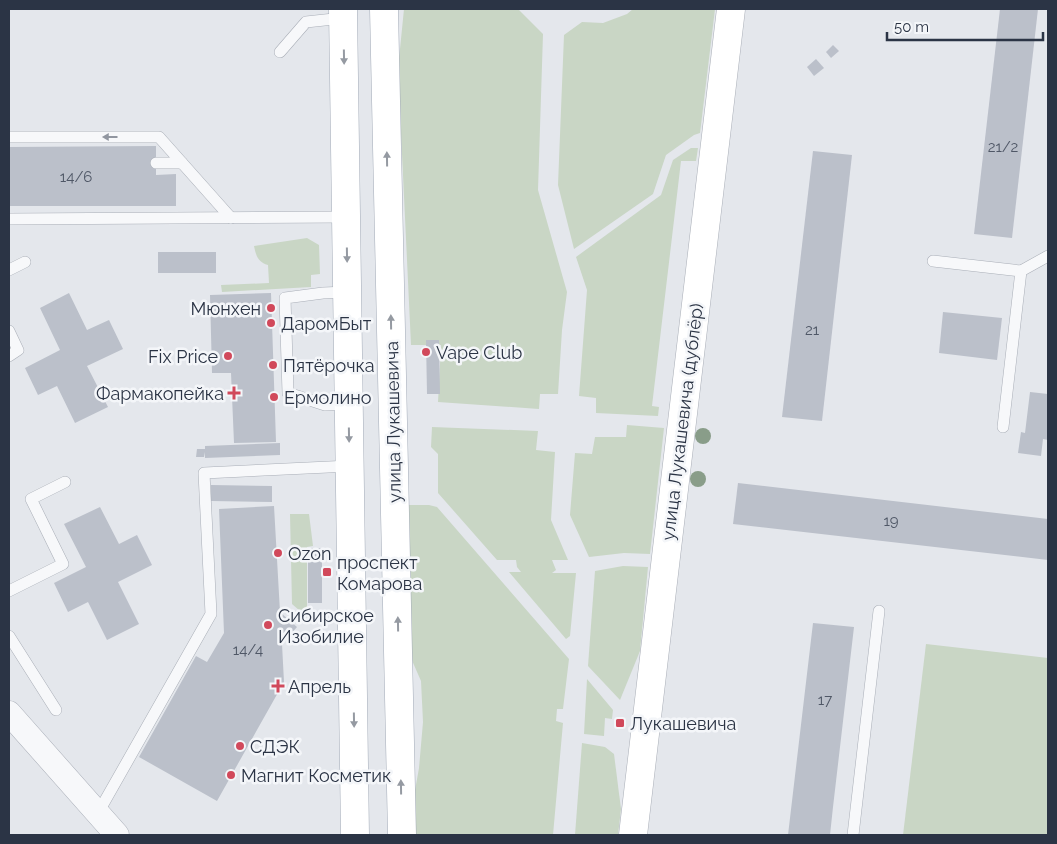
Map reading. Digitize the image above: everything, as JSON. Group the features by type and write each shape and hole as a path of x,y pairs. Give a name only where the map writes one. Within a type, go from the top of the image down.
{"main road":[{"name":"улица Лукашевича","path":"384,9 402,835"},
{"name":"улица Лукашевича (дублёр)","path":"632,835 731,9"},
{"path":"343,14 355,835"}],"street":[{"path":"9,713 117,835"}],"lane":[{"path":"280,52 306,22 343,14"},
{"path":"9,137 159,137 231,218"},
{"path":"156,163 182,163"},
{"path":"9,219 346,218"},
{"path":"933,261 1021,271 1048,256"},
{"path":"9,270 25,262"},
{"path":"1003,428 1021,271"},
{"path":"347,292 285,298 288,393 325,405 349,404"},
{"path":"9,331 18,350 9,356"},
{"path":"98,813 211,614 204,473 350,466"},
{"path":"9,591 63,564 31,499 65,482"},
{"path":"852,835 879,612"},
{"path":"9,636 56,710"}],"green space":[{"path":"404,9 518,9 543,34 538,190 567,292 562,330 558,394 540,394 539,409 438,402 441,345 411,345 398,69"},
{"path":"633,9 715,9 700,133 694,135 666,155 653,194 574,249 558,185 564,35 582,22 603,23 627,14"},
{"path":"691,148 698,148 696,161 681,161 652,406 659,407 658,416 596,413 596,398 579,396 587,290 576,257 661,195 673,160"},
{"path":"307,238 319,245 320,274 311,275 311,287 222,292 221,285 269,283 268,265 258,258 254,246"},
{"path":"627,425 664,428 650,554 624,553 589,557 570,515 575,453 592,454 595,437 626,437"},
{"path":"432,427 538,431 536,450 555,452 551,520 568,560 552,560 556,570 552,573 576,573 570,636 566,639 509,572 521,572 517,567 516,560 497,560 438,493 438,454 431,447"},
{"path":"405,505 437,507 569,659 563,709 557,709 556,721 563,723 553,835 412,835 412,807 419,768 423,722 421,681 407,649"},
{"path":"290,514 309,514 313,546 307,547 307,617 292,604"},
{"path":"623,566 648,567 640,651 620,700 588,666 595,571"},
{"path":"926,644 1048,658 1048,835 903,835"},
{"path":"587,679 613,710 612,719 605,718 604,736 584,734"},
{"path":"582,743 605,747 614,754 621,809 618,835 575,835"}],"building":[{"path":"1000,9 1038,9 1012,238 974,234"},
{"path":"833,45 839,51 831,58 826,52"},
{"path":"816,59 824,68 814,76 807,67"},
{"path":"156,146 156,175 176,174 176,206 9,206 9,147"},
{"path":"813,151 852,155 822,421 782,417"},
{"path":"158,252 216,252 216,273 158,273"},
{"path":"69,293 87,330 109,320 123,349 87,366 108,407 75,423 57,386 38,395 25,368 60,350 40,308"},
{"path":"271,293 276,442 234,443 231,373 212,373 210,295"},
{"path":"943,312 1002,318 997,360 939,353"},
{"path":"426,340 439,340 440,394 427,394"},
{"path":"1030,392 1048,394 1048,440 1043,439 1041,456 1018,453 1021,432 1025,433"},
{"path":"280,443 280,455 205,458 205,452 204,457 196,457 197,449 205,449 205,446"},
{"path":"738,483 1048,519 1048,560 733,524"},
{"path":"211,485 272,486 272,502 211,501"},
{"path":"274,506 280,612 297,627 282,644 284,682 217,801 139,757 196,656 207,662 224,633 219,509"},
{"path":"100,507 119,544 137,535 152,565 118,582 139,624 107,640 88,602 68,612 54,583 86,567 64,524"},
{"path":"308,548 322,548 322,603 308,603"},
{"path":"813,623 854,627 830,835 788,835"}],"place":[{"name":"Мюнхен","path":"271,308"},
{"name":"ДаромБыт","path":"271,323"},
{"name":"Vape Club","path":"426,352"},
{"name":"Fix Price","path":"228,356"},
{"name":"Пятёрочка","path":"273,365"},
{"name":"Фармакопейка","path":"234,393"},
{"name":"Ермолино","path":"274,397"},
{"name":"Ozon","path":"278,553"},
{"name":"проспект Комарова","path":"327,572"},
{"name":"Сибирское Изобилие","path":"268,625"},
{"name":"Апрель","path":"278,686"},
{"name":"Лукашевича","path":"620,723"},
{"name":"СДЭК","path":"240,746"},
{"name":"Магнит Косметик","path":"231,775"}]}
